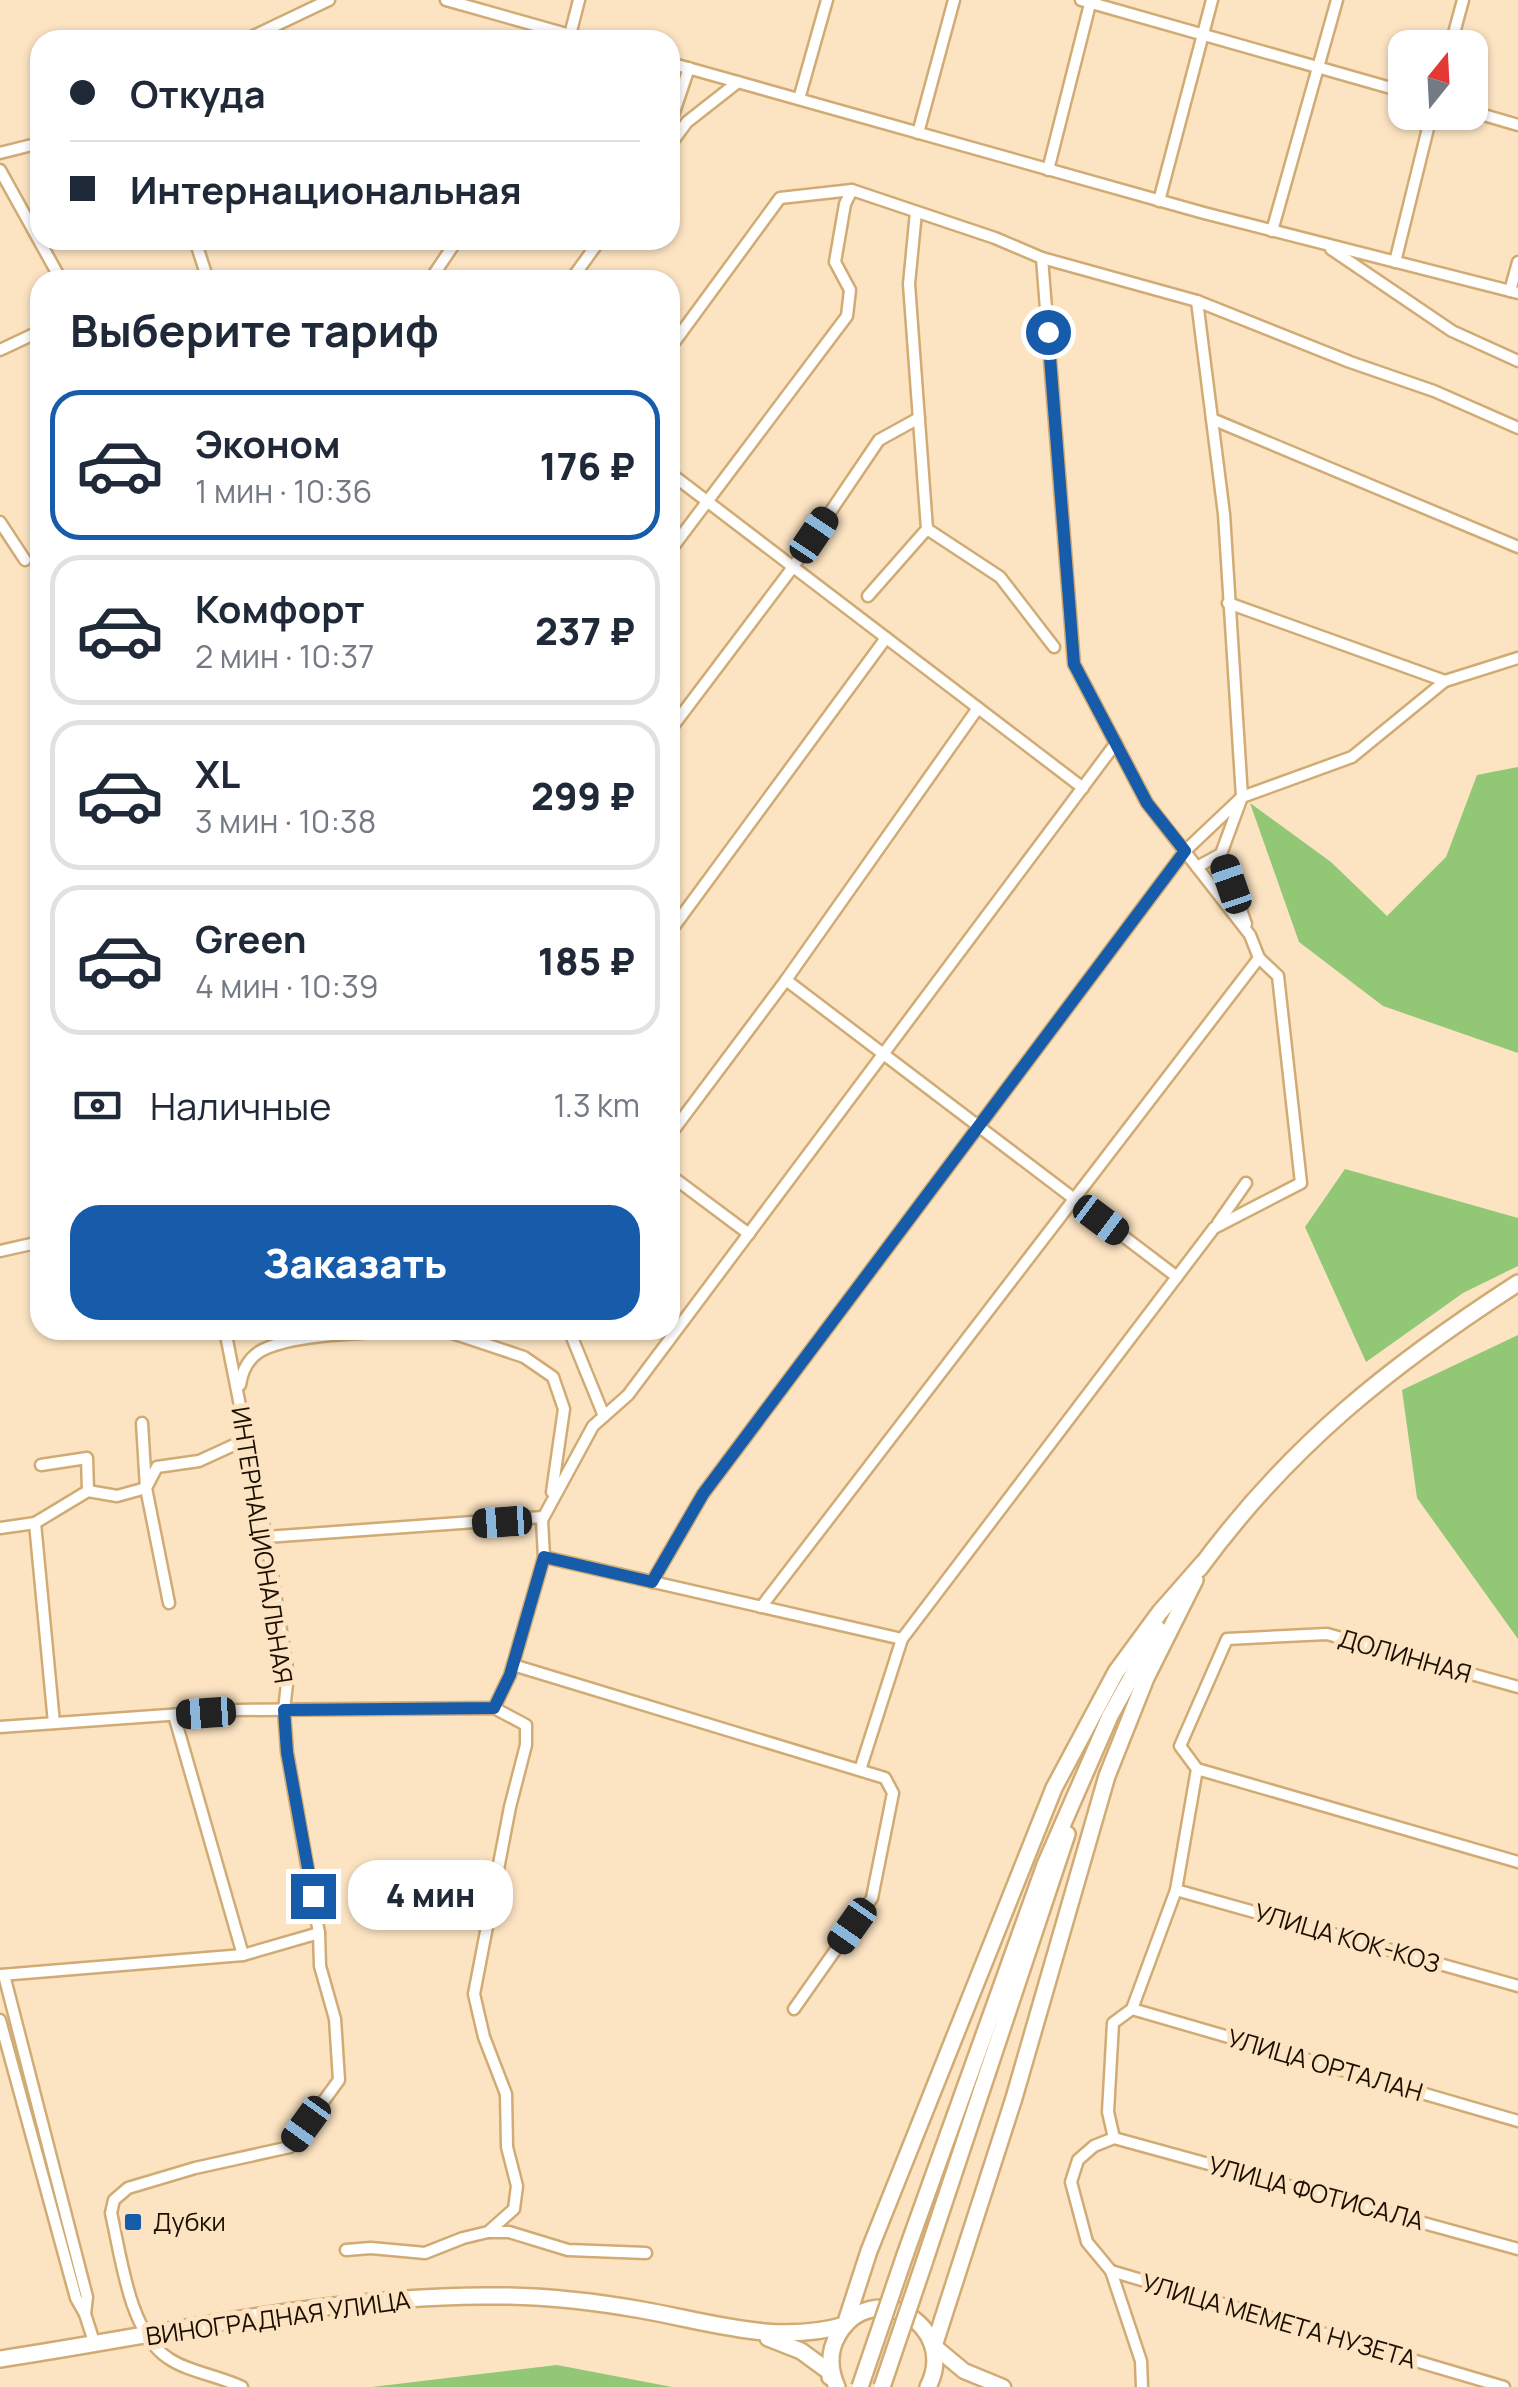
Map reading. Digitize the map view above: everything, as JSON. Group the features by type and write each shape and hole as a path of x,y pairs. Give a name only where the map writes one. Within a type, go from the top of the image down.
{"main road":[{"path":"832,2382 834,2342 845,2324 870,2251 1054,1788 1116,1672 1160,1612 1261,1492 1341,1410 1432,1339 1518,1283"},
{"path":"860,2387 1045,1865 1125,1686 1174,1603 1203,1563"},
{"path":"928,2387 936,2362 934,2346 1014,2098 1107,1776 1146,1678 1203,1563"},
{"path":"882,2387 1056,1873 1082,1782"},
{"name":"ВИНОГРАДНАЯ УЛИЦА","path":"0,2359 277,2314 393,2300 485,2296 557,2299 639,2309 750,2332"},
{"path":"750,2332 805,2333 845,2324 874,2309 901,2311 923,2326 934,2346 964,2371 1003,2387"},
{"path":"750,2332 802,2351 832,2382"}],"street":[{"path":"265,30 329,0"},
{"path":"446,0 546,30"},
{"path":"571,30 579,0"},
{"path":"799,100 827,0"},
{"path":"918,133 954,0"},
{"path":"1159,201 1212,0"},
{"path":"1272,230 1337,0"},
{"path":"1455,30 1463,0"},
{"path":"1048,170 1088,1 1388,87"},
{"path":"680,66 1159,201 1514,292 1518,262"},
{"path":"680,95 689,68"},
{"path":"680,131 738,82"},
{"path":"1488,116 1518,125"},
{"path":"1395,262 1428,130"},
{"path":"0,153 30,146"},
{"path":"0,170 30,225"},
{"path":"680,536 847,316 850,290 835,262 844,204 852,190"},
{"path":"680,334 780,198 852,190 1042,258 1197,301 1434,391 1518,428"},
{"path":"868,596 927,529 909,284 916,212"},
{"path":"1323,244 1452,330 1518,361"},
{"path":"1042,258 1074,664 1147,803 1250,935 1258,958"},
{"path":"1197,301 1224,514 1242,797 1221,854 1258,958 1278,976 1301,1184 1214,1228"},
{"path":"0,350 30,336"},
{"path":"680,717 879,440 919,418"},
{"path":"1212,419 1518,546"},
{"path":"680,481 1083,788"},
{"path":"0,522 26,560"},
{"path":"927,529 1000,577 1054,647"},
{"path":"1228,602 1445,682"},
{"path":"680,918 886,638"},
{"path":"652,1582 703,1494 1185,851 1242,797 1352,757 1445,682 1518,658"},
{"path":"680,1122 786,980 978,708"},
{"path":"680,1326 1116,743"},
{"path":"1198,867 1221,854"},
{"path":"761,1607 1258,958"},
{"path":"786,980 1176,1278"},
{"path":"680,1183 749,1234"},
{"path":"860,1770 902,1639 1246,1183"},
{"path":"0,1251 30,1244"},
{"name":"ИНТЕРНАЦИОНАЛЬНАЯ","path":"148,2335 130,2305 111,2214 114,2200 128,2188 290,2147 339,2080 335,2019 320,1966 319,1933 287,1752 284,1710 288,1675 227,1340"},
{"path":"238,1394 243,1370 258,1353 302,1340"},
{"path":"474,1340 524,1357 552,1376 564,1409 556,1482 542,1520 544,1557 513,1665 494,1708"},
{"path":"573,1340 604,1416"},
{"path":"542,1520 593,1426 628,1395 669,1340"},
{"path":"142,1423 146,1488 169,1603"},
{"path":"0,1528 35,1524 88,1491 117,1496 146,1488 157,1467 199,1461 247,1439"},
{"path":"41,1465 87,1458 88,1491"},
{"path":"266,1537 542,1520"},
{"path":"35,1524 54,1724"},
{"path":"544,1557 902,1639"},
{"name":"ДОЛИННАЯ","path":"1197,1769 1180,1746 1227,1639 1327,1634 1518,1687"},
{"path":"513,1665 885,1778 893,1793 872,1898 794,2010"},
{"path":"0,1727 284,1710 494,1708 526,1725 526,1745 474,1994 484,2038 506,2094 507,2147 516,2186 514,2209 488,2232"},
{"path":"174,1715 243,1955"},
{"path":"1142,2387 1141,2361 1111,2271 1087,2242 1071,2182 1078,2160 1094,2146 1114,2138 1108,2112 1113,2024 1132,2009 1176,1890 1197,1769 1518,1862"},
{"name":"УЛИЦА КОК-КОЗ","path":"1176,1890 1518,1986"},
{"path":"85,2314 87,2297 2,1975 243,1955 319,1933"},
{"name":"УЛИЦА ОРТАЛАН","path":"1132,2009 1518,2121"},
{"path":"0,2020 76,2298 95,2345"},
{"name":"УЛИЦА ФОТИСАЛА","path":"1114,2138 1518,2249"},
{"path":"346,2250 425,2253 488,2232 508,2232 568,2250 646,2253"},
{"name":"УЛИЦА МЕМЕТА НУЗЕТА","path":"1111,2271 1504,2387"},
{"path":"148,2335 167,2358 242,2387"}],"green space":[{"path":"1518,767 1518,1053 1383,1006 1299,942 1250,803 1331,862 1387,916 1446,857 1477,775"},
{"path":"1345,1169 1518,1218 1518,1266 1463,1293 1366,1362 1305,1227"},
{"path":"1518,1335 1518,1639 1417,1498 1402,1390"},
{"path":"557,2365 672,2387 372,2387"}],"place":[{"name":"Дубки","path":"133,2222"}],"route":[{"path":"313,1896 287,1752 284,1710 494,1708 510,1675 544,1557 652,1582 703,1494 1185,851 1147,803 1074,664 1048,332"}]}
